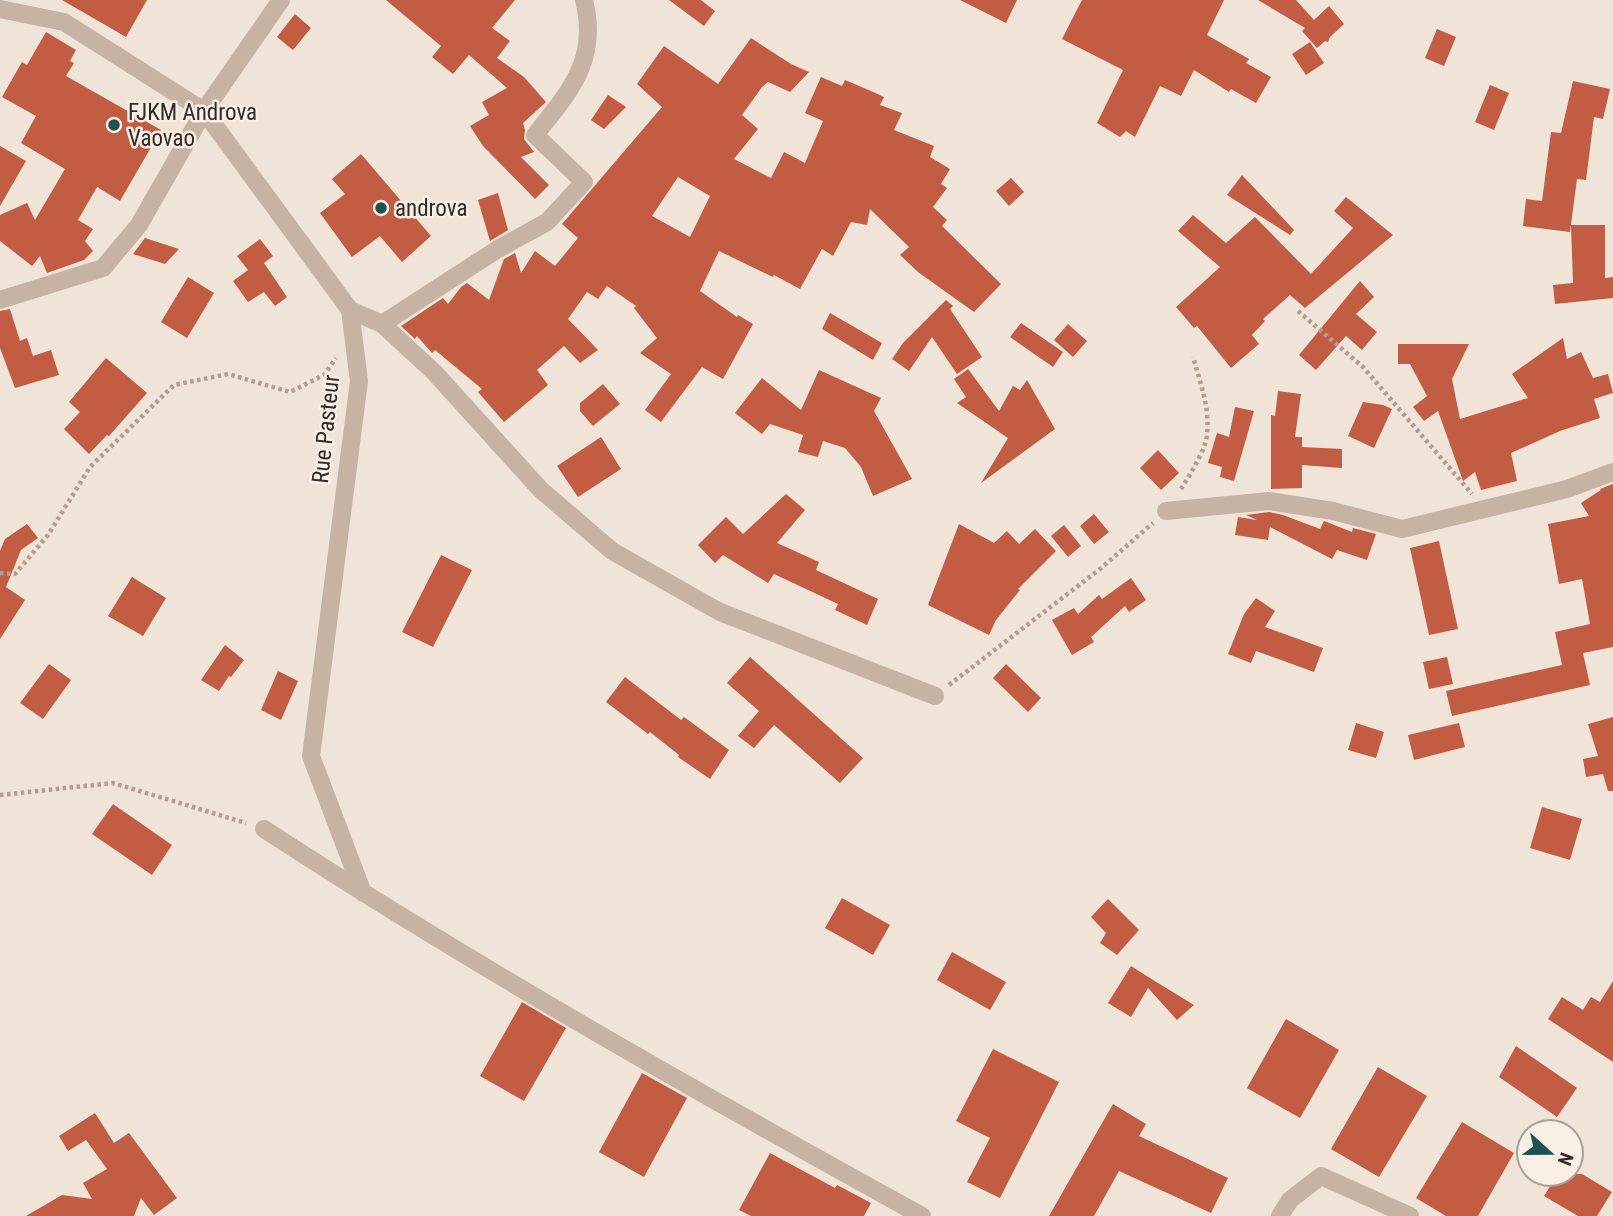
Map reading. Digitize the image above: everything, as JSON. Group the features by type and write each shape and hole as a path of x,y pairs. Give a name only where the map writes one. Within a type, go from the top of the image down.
{"street":[{"path":"0,300 103,268 139,225 204,111 281,0"},
{"path":"382,324 498,249 547,222 584,182 536,135 573,88 586,52 589,19 584,0"},
{"name":"Rue Pasteur","path":"0,9 64,22 204,111 350,310 359,381 311,756 363,893"},
{"path":"350,310 382,324 434,372 540,489 612,551 720,612 934,696"},
{"path":"1166,511 1269,501 1333,511 1402,528 1567,489 1613,472"},
{"path":"264,829 363,893 744,1118 922,1216"},
{"path":"1280,1216 1290,1199 1321,1176 1410,1216"}],"path":[{"path":"1298,311 1363,368 1443,463 1485,507"},
{"path":"0,573 15,574 48,535 90,467 174,385 228,374 290,392 324,375 353,335"},
{"path":"934,696 1100,569 1166,511 1190,475 1208,436 1206,402 1193,357"},
{"path":"0,795 113,783 264,829"}],"building":[{"path":"62,0 147,0 126,37"},
{"path":"386,0 515,0 492,28 510,41 497,58 524,77 546,102 523,123 524,139 534,152 521,157 549,185 535,199 483,146 470,126 489,115 482,102 507,88 469,55 453,74 432,57 441,46"},
{"path":"669,0 701,0 715,11 704,26"},
{"path":"960,0 1017,0 1006,23"},
{"path":"1082,0 1224,0 1207,35 1249,59 1246,63 1271,77 1256,103 1231,89 1229,92 1194,70 1181,96 1160,86 1135,137 1126,131 1120,137 1097,123 1123,70 1062,39"},
{"path":"1258,0 1296,0 1314,20 1329,6 1344,24 1328,42 1325,41 1317,48 1302,31 1305,28"},
{"path":"295,14 311,28 293,50 277,37"},
{"path":"1437,29 1456,37 1444,66 1425,58"},
{"path":"46,32 76,50 70,61 74,63 66,76 161,130 120,201 97,187 78,220 93,229 85,241 93,251 84,260 47,273 40,256 32,266 0,241 0,215 27,203 35,220 65,169 21,143 36,116 2,97 22,62 27,65"},
{"path":"751,38 791,64 809,72 790,92 768,82 742,115 758,129 734,159 771,178 784,152 805,163 823,121 805,113 821,77 842,86 845,80 884,97 880,105 902,113 894,130 934,146 930,157 950,169 941,184 947,188 933,207 947,220 942,226 1001,284 974,312 918,272 900,255 909,247 870,209 867,225 851,222 833,256 822,249 800,289 719,251 700,291 737,317 738,315 753,324 723,379 702,367 661,422 645,410 671,374 640,353 657,338 634,308 636,306 607,286 598,299 587,292 568,319 598,350 580,363 564,346 537,370 548,385 504,422 478,392 482,389 435,350 432,353 417,336 415,339 401,326 443,298 448,304 467,283 489,300 504,259 515,253 521,273 535,251 555,266 578,238 562,224 662,107 637,84 664,46 718,84","holes":["678,177 710,196 690,237 652,216"]},
{"path":"1310,42 1324,63 1306,75 1292,54"},
{"path":"1573,81 1610,89 1603,119 1594,117 1586,180 1577,179 1570,232 1523,226 1526,199 1542,201 1551,132 1561,133"},
{"path":"1490,85 1509,93 1494,130 1475,122"},
{"path":"608,95 626,107 604,129 591,120"},
{"path":"0,146 26,161 0,206"},
{"name":"androva","path":"361,154 431,236 402,262 380,236 352,257 320,213 345,194 332,179"},
{"path":"1242,175 1294,230 1290,235 1227,195"},
{"path":"1011,178 1024,192 1009,206 996,191"},
{"path":"498,193 508,230 490,241 478,200"},
{"path":"1346,197 1393,235 1305,308 1290,295 1263,319 1265,321 1252,335 1259,344 1231,368 1197,326 1194,328 1176,307 1220,267 1178,231 1193,215 1226,243 1255,217 1311,274 1353,228 1334,211"},
{"path":"1571,225 1605,225 1605,278 1613,277 1613,298 1555,304 1553,285 1573,283"},
{"path":"145,238 179,249 165,264 133,254"},
{"path":"260,239 273,256 264,263 287,297 275,306 264,292 248,302 233,281 248,270 237,256"},
{"path":"188,277 214,293 187,338 161,322"},
{"path":"1360,281 1374,297 1356,314 1377,332 1362,350 1346,336 1316,370 1299,355"},
{"path":"946,300 953,306 950,309 982,357 957,374 932,337 909,371 892,359 903,343"},
{"path":"10,309 20,341 27,338 33,356 51,350 59,375 15,388 0,348 0,311"},
{"path":"830,313 882,343 873,360 822,329"},
{"path":"1021,323 1063,352 1053,367 1010,337"},
{"path":"1068,324 1087,341 1073,357 1054,340"},
{"path":"1563,338 1567,359 1581,352 1593,378 1608,374 1613,393 1594,399 1600,418 1560,431 1511,453 1517,481 1481,490 1475,472 1463,481 1438,411 1424,421 1413,407 1427,396 1410,364 1398,364 1398,344 1469,344 1452,379 1460,419 1528,398 1512,374"},
{"path":"106,358 147,393 89,454 64,429 80,412 69,402"},
{"path":"968,369 999,411 1013,386 1020,390 1027,380 1055,429 981,483 1008,438 957,403 966,397 954,379"},
{"path":"819,370 881,398 874,411 912,479 873,496 861,467 845,448 823,441 818,457 798,452 803,435 770,424 762,434 735,413 762,378 801,410"},
{"path":"603,384 620,404 593,426 580,411 580,403"},
{"path":"1278,391 1301,394 1295,437 1302,437 1302,447 1342,449 1342,468 1302,465 1302,488 1271,489 1271,415 1275,416"},
{"path":"1363,402 1392,409 1374,448 1348,436"},
{"path":"1235,407 1254,411 1234,481 1220,477 1222,467 1208,463 1217,433 1229,437"},
{"path":"601,437 621,469 578,497 557,466"},
{"path":"1158,450 1179,473 1161,490 1140,468"},
{"path":"1613,484 1613,647 1583,653 1590,685 1452,716 1446,691 1562,665 1555,632 1590,624 1582,579 1559,584 1548,524 1589,516 1581,503 1600,489"},
{"path":"786,494 805,510 777,543 819,562 816,570 878,599 867,625 835,610 838,604 774,574 768,583 723,555 715,563 698,545 726,517 743,534"},
{"path":"1269,512 1320,529 1324,521 1352,532 1353,528 1376,534 1367,560 1337,550 1332,559 1270,527 1268,540 1235,535 1238,517 1257,520 1246,515"},
{"path":"1094,514 1109,532 1094,544 1080,526"},
{"path":"27,524 38,538 21,550 6,587 25,600 0,639 0,551 5,539"},
{"path":"959,524 994,543 1007,531 1019,544 1035,529 1056,551 1018,589 1020,590 996,620 989,635 928,605"},
{"path":"1064,525 1081,546 1068,557 1051,536"},
{"path":"1439,541 1458,629 1429,635 1410,548"},
{"path":"441,555 472,570 433,647 402,632"},
{"path":"132,577 166,598 143,636 108,616"},
{"path":"1131,578 1146,600 1129,612 1125,606 1091,637 1094,642 1072,655 1052,620 1074,608 1078,614 1099,595 1102,599"},
{"path":"1256,598 1275,611 1265,627 1323,648 1314,672 1256,651 1251,663 1228,654 1244,614"},
{"path":"225,645 244,660 219,691 201,680"},
{"path":"750,657 863,758 840,783 774,725 754,748 738,736 759,711 727,683"},
{"path":"1447,657 1453,684 1429,689 1423,662"},
{"path":"49,664 71,680 43,719 20,703"},
{"path":"1006,664 1041,698 1028,712 993,678"},
{"path":"278,671 298,681 281,720 261,710"},
{"path":"625,677 681,720 684,717 729,750 710,779 606,702"},
{"path":"1613,717 1613,791 1608,791 1603,774 1586,777 1583,759 1598,756 1588,724"},
{"path":"1356,723 1384,732 1376,758 1348,750"},
{"path":"1459,723 1465,747 1414,760 1408,735"},
{"path":"113,804 172,845 152,875 92,834"},
{"path":"1542,807 1582,819 1570,860 1530,848"},
{"path":"842,898 890,925 873,955 825,928"},
{"path":"1108,899 1139,930 1117,955 1100,943 1106,933 1091,917"},
{"path":"952,952 1006,982 990,1010 937,980"},
{"path":"1131,966 1194,1005 1177,1020 1148,988 1131,1017 1108,1003"},
{"path":"1613,981 1613,1062 1548,1019 1562,997 1583,1010 1591,997 1600,1002"},
{"path":"522,1002 566,1028 524,1101 480,1076"},
{"path":"1286,1019 1339,1050 1300,1118 1247,1088"},
{"path":"1516,1046 1577,1088 1557,1117 1499,1077"},
{"path":"993,1049 1059,1082 1000,1198 967,1182 990,1138 956,1121"},
{"path":"1378,1067 1427,1096 1379,1177 1331,1149"},
{"path":"642,1073 687,1098 644,1177 599,1152"},
{"path":"1113,1104 1146,1124 1139,1136 1228,1178 1211,1213 1119,1171 1094,1216 1049,1216"},
{"path":"95,1113 114,1143 129,1133 177,1198 154,1215 141,1198 134,1216 26,1216 62,1195 92,1199 83,1183 107,1169 86,1140 68,1151 59,1136"},
{"path":"1462,1122 1514,1153 1478,1216 1446,1216 1416,1198"},
{"path":"770,1153 835,1188 837,1185 871,1203 864,1216 751,1216 739,1210"},
{"path":"1585,1176 1612,1192 1597,1216 1578,1216 1544,1196 1549,1188 1585,1188"}],"place":[{"name":"FJKM Androva Vaovao","path":"114,125"},
{"name":"androva","path":"381,208"}]}
